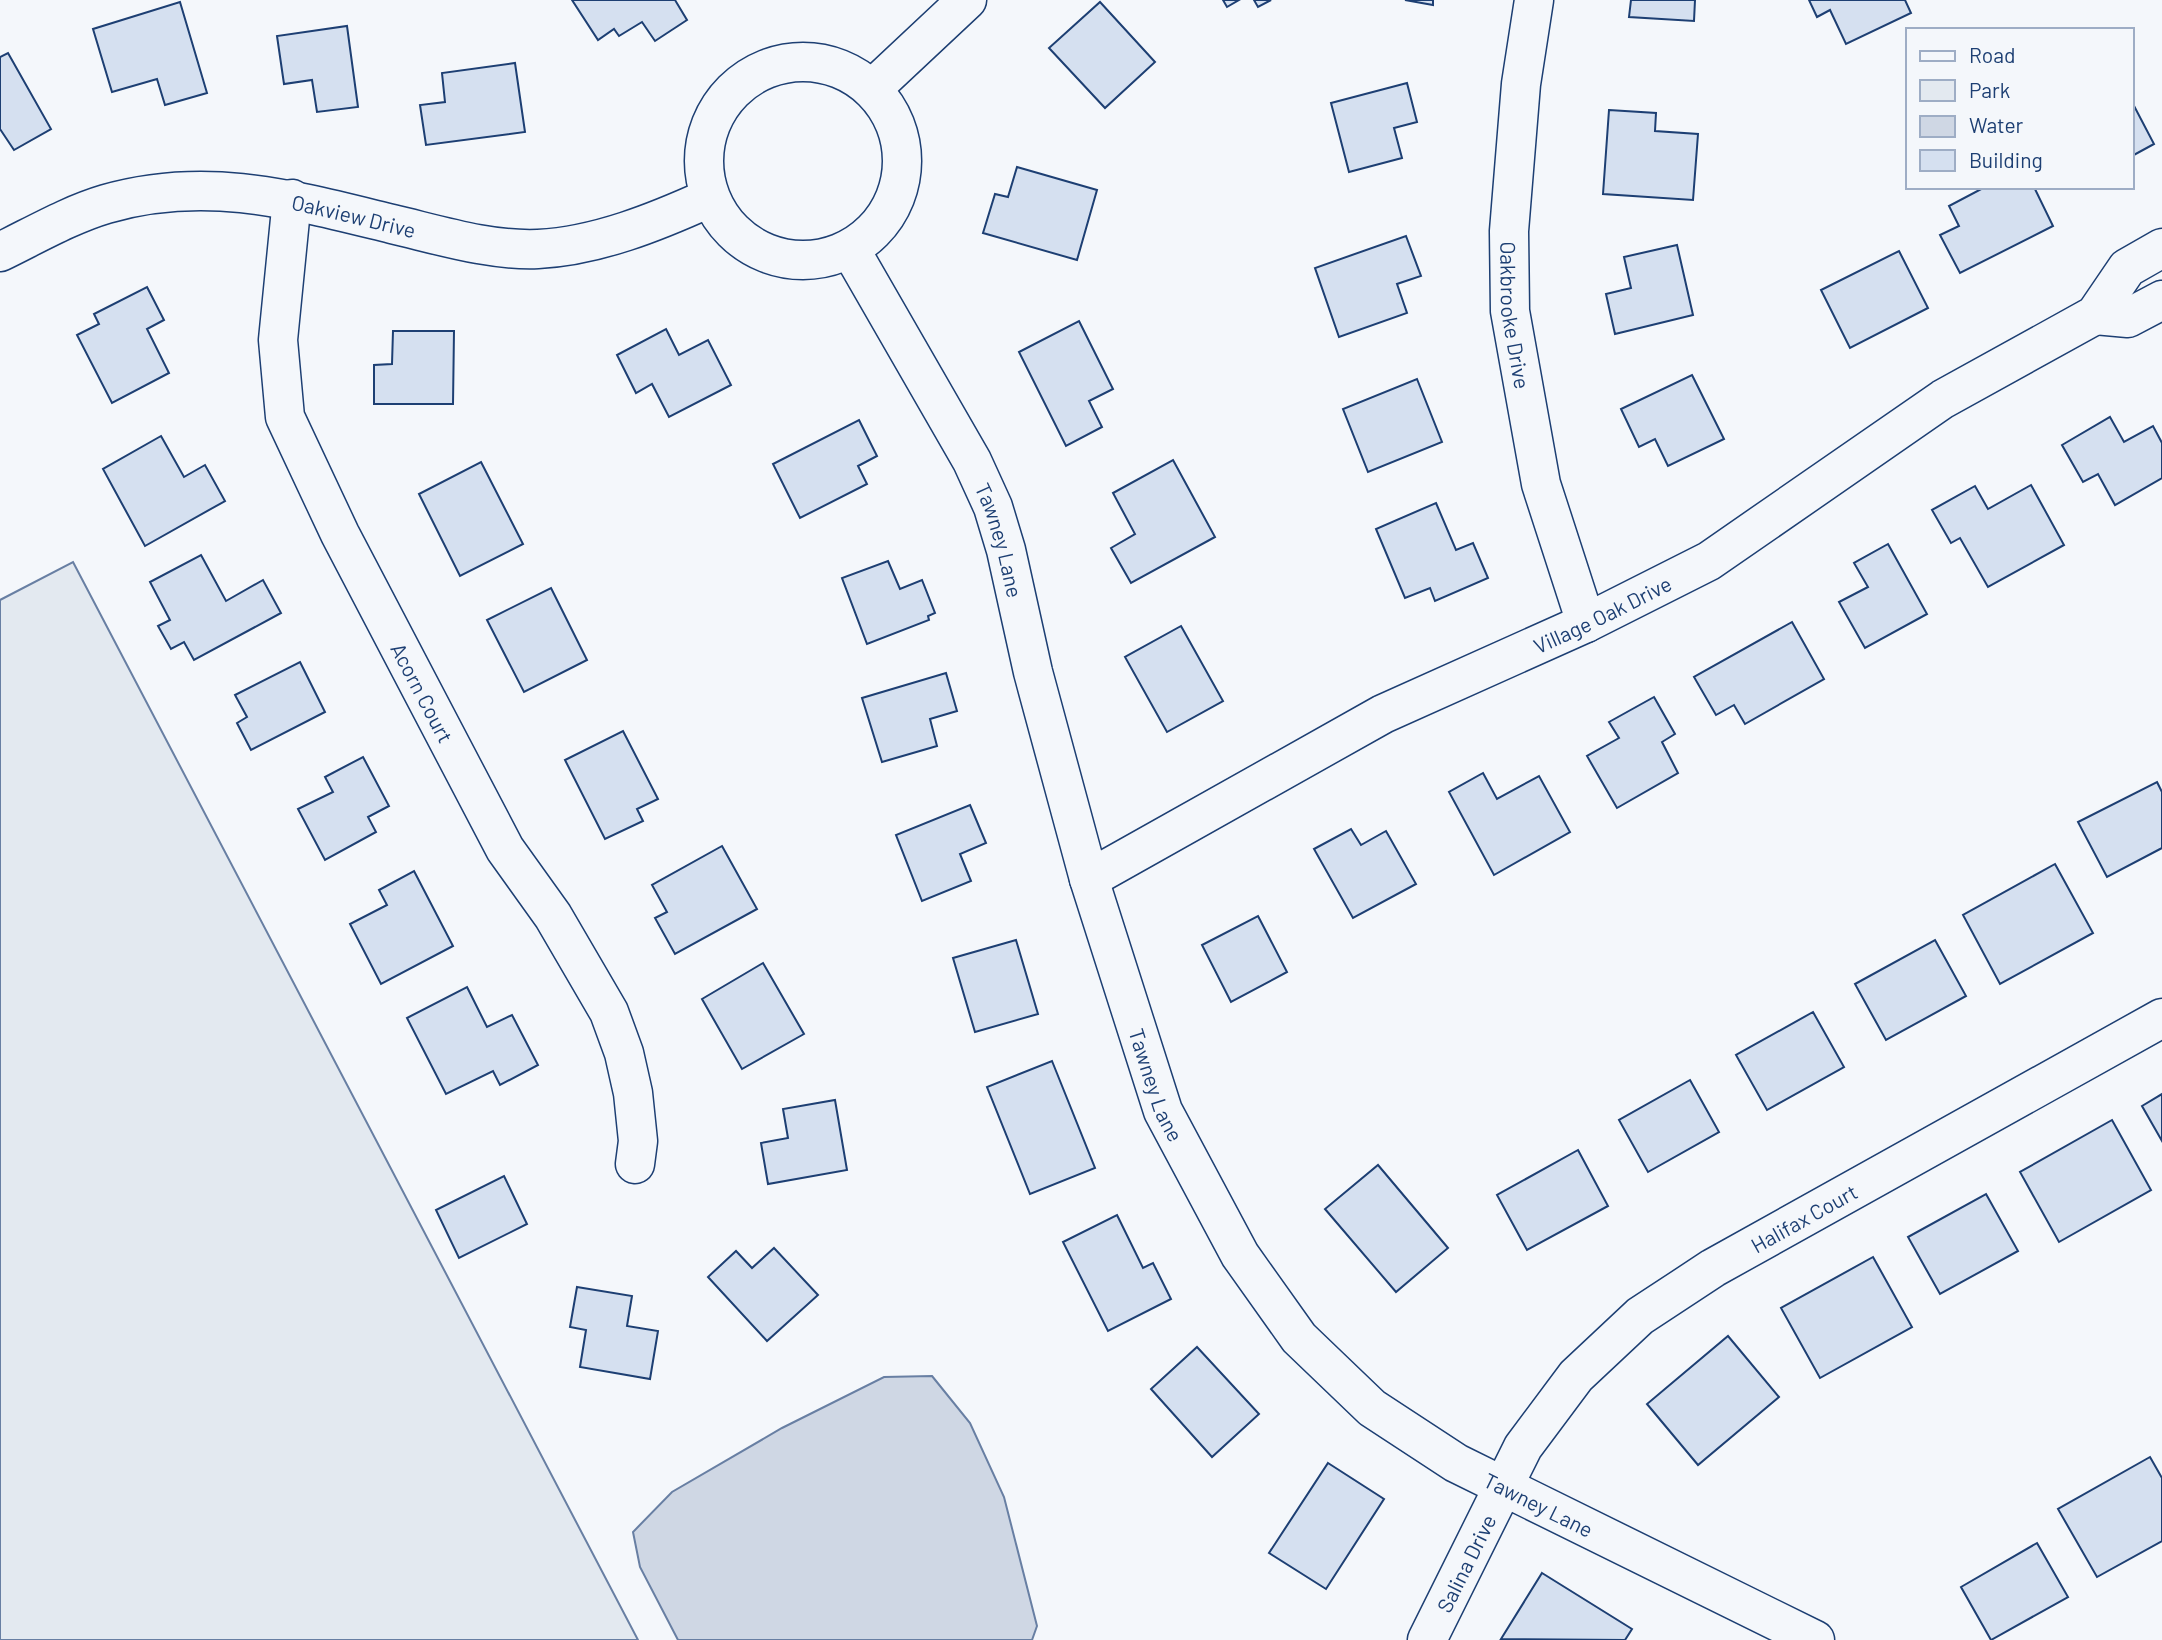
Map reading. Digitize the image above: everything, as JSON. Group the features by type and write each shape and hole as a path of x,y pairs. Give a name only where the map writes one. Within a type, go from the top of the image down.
{"street":[{"path":"873,89 967,0"},
{"name":"Oakbrooke Drive","path":"1534,0 1521,84 1509,231 1510,311 1541,484 1586,623"},
{"path":"812,62 844,70 873,89 891,114 901,143 902,175 893,204 875,230 850,248 818,259 785,260 753,248 727,227 709,198 703,165 707,132 722,102 747,78 778,64 812,62"},
{"name":"Oakview Drive","path":"0,252 55,224 104,205 137,197 203,190 254,192 467,242 538,249 586,243 709,198"},
{"name":"Acorn Court","path":"292,199 278,340 285,417 340,534 505,849 553,916 609,1012 624,1053 632,1093 638,1141 635,1164"},
{"name":"Tawney Lane","path":"850,248 972,461 993,506 1006,550 1033,672 1089,879 1163,1111 1240,1255 1267,1298 1316,1356 1372,1408 1456,1463 1815,1640"},
{"name":"Village Oak Drive","path":"1089,879 1383,714 1586,623 1709,561 1943,399 2095,315 2127,268 2162,248"},
{"path":"2095,315 2128,318 2162,300"},
{"name":"Halifax Court","path":"1502,1485 1548,1410 1576,1376 1640,1316 1713,1268 2162,1018"},
{"name":"Salina Drive","path":"1427,1640 1475,1548 1502,1485"}],"green space":[{"path":"73,562 638,1640 0,1640 0,600"}],"water":[{"path":"932,1376 970,1423 1004,1497 1037,1626 1032,1640 678,1640 640,1567 633,1532 672,1492 782,1428 884,1377"}],"building":[{"path":"572,0 675,0 687,20 655,41 642,22 619,36 614,29 598,40"},
{"path":"1223,0 1239,0 1227,7"},
{"path":"1254,0 1271,0 1258,7"},
{"path":"1405,0 1433,0 1433,5"},
{"path":"1631,0 1695,0 1694,21 1629,17"},
{"path":"1809,0 1905,0 1911,13 1846,44 1830,10 1817,17"},
{"path":"180,2 207,93 165,105 157,79 112,92 93,29"},
{"path":"1100,2 1155,62 1105,108 1049,48"},
{"path":"347,26 358,107 317,112 312,80 284,84 277,36"},
{"path":"8,53 51,129 14,150 0,129 0,57"},
{"path":"515,63 525,132 426,145 420,105 445,102 442,73"},
{"path":"1407,83 1417,122 1394,128 1402,158 1349,172 1331,103"},
{"path":"2134,106 2154,144 2134,155"},
{"path":"1609,110 1656,113 1655,131 1698,134 1693,200 1603,194"},
{"path":"1017,167 1097,190 1077,260 983,233 995,194 1008,197"},
{"path":"1981,189 2035,189 2053,226 1960,273 1940,235 1959,226 1949,206"},
{"path":"1406,236 1421,276 1397,284 1407,313 1339,337 1315,268"},
{"path":"1677,245 1693,315 1615,334 1606,294 1631,288 1624,257"},
{"path":"1899,251 1928,308 1850,348 1821,290"},
{"path":"147,287 164,320 147,329 169,373 112,403 77,335 99,324 94,314"},
{"path":"1079,321 1113,389 1089,401 1102,427 1066,446 1019,352"},
{"path":"666,329 679,355 708,340 731,385 669,417 652,384 636,393 617,355"},
{"path":"393,331 454,331 453,404 374,404 374,365 392,364"},
{"path":"1692,375 1724,439 1668,466 1655,439 1639,447 1621,409"},
{"path":"1417,379 1442,442 1368,472 1343,409"},
{"path":"2110,417 2124,442 2153,426 2162,443 2162,478 2115,505 2098,474 2083,482 2062,445"},
{"path":"859,420 877,456 858,466 867,484 800,518 773,464"},
{"path":"161,436 184,477 205,465 225,501 145,546 103,469"},
{"path":"1173,460 1215,537 1131,583 1111,548 1135,534 1113,493"},
{"path":"481,462 523,544 460,576 419,494"},
{"path":"2031,485 2064,545 1988,587 1960,538 1951,543 1932,510 1975,486 1988,509"},
{"path":"1436,503 1456,550 1473,543 1488,578 1435,601 1430,588 1405,598 1376,529"},
{"path":"1888,544 1927,614 1865,648 1839,602 1868,587 1854,563"},
{"path":"201,555 226,601 263,580 281,613 194,660 184,642 171,649 158,626 170,620 150,582"},
{"path":"888,561 900,589 922,580 935,613 928,616 929,620 867,644 842,578"},
{"path":"551,588 587,660 524,692 487,620"},
{"path":"1792,622 1824,679 1745,724 1734,705 1716,715 1694,677"},
{"path":"1181,626 1223,701 1167,732 1125,657"},
{"path":"300,662 325,712 251,750 237,723 247,717 235,695"},
{"path":"946,673 957,711 930,719 937,746 882,762 862,698"},
{"path":"1654,697 1675,734 1662,742 1678,773 1617,808 1587,756 1619,738 1609,722"},
{"path":"623,731 658,799 637,809 643,821 605,839 565,760"},
{"path":"363,757 389,806 368,817 376,832 325,860 298,809 333,792 325,777"},
{"path":"1483,773 1497,799 1539,776 1570,832 1494,875 1449,792"},
{"path":"2157,782 2162,792 2162,848 2107,877 2078,822"},
{"path":"970,805 986,843 960,854 971,881 922,901 896,835"},
{"path":"1351,829 1361,845 1386,831 1416,884 1353,918 1314,849"},
{"path":"722,846 757,909 675,954 655,918 667,912 652,885"},
{"path":"2055,864 2093,933 2000,984 1963,915"},
{"path":"414,871 453,946 381,984 350,924 387,905 379,890"},
{"path":"1258,916 1287,972 1231,1002 1202,945"},
{"path":"1016,940 1038,1014 975,1032 953,958"},
{"path":"1935,940 1966,996 1886,1040 1855,984"},
{"path":"763,963 804,1034 742,1069 702,999"},
{"path":"467,987 487,1027 512,1015 538,1065 500,1085 493,1071 446,1094 407,1018"},
{"path":"1813,1012 1844,1067 1767,1110 1736,1055"},
{"path":"1052,1061 1095,1168 1030,1194 987,1087"},
{"path":"1690,1080 1719,1132 1648,1172 1619,1120"},
{"path":"2162,1094 2162,1141 2142,1106"},
{"path":"835,1100 847,1170 768,1184 761,1143 788,1138 783,1109"},
{"path":"2112,1120 2151,1190 2059,1242 2020,1172"},
{"path":"1578,1150 1608,1206 1527,1250 1497,1195"},
{"path":"1378,1165 1448,1248 1396,1292 1325,1209"},
{"path":"504,1176 527,1224 459,1258 436,1210"},
{"path":"1986,1194 2018,1251 1940,1294 1908,1237"},
{"path":"1117,1215 1143,1268 1153,1263 1171,1299 1108,1331 1063,1242"},
{"path":"774,1248 818,1295 767,1341 708,1277 736,1251 752,1268"},
{"path":"1873,1257 1912,1327 1820,1378 1781,1308"},
{"path":"577,1287 632,1296 627,1326 658,1331 650,1379 580,1367 586,1330 570,1327"},
{"path":"1728,1336 1779,1397 1698,1465 1647,1404"},
{"path":"1197,1347 1259,1414 1212,1457 1151,1389"},
{"path":"2150,1457 2162,1478 2162,1541 2097,1577 2058,1509"},
{"path":"1328,1463 1384,1499 1326,1589 1269,1553"},
{"path":"2037,1543 2068,1597 1991,1640 1961,1587"},
{"path":"1542,1573 1632,1629 1625,1640 1501,1639"}]}
